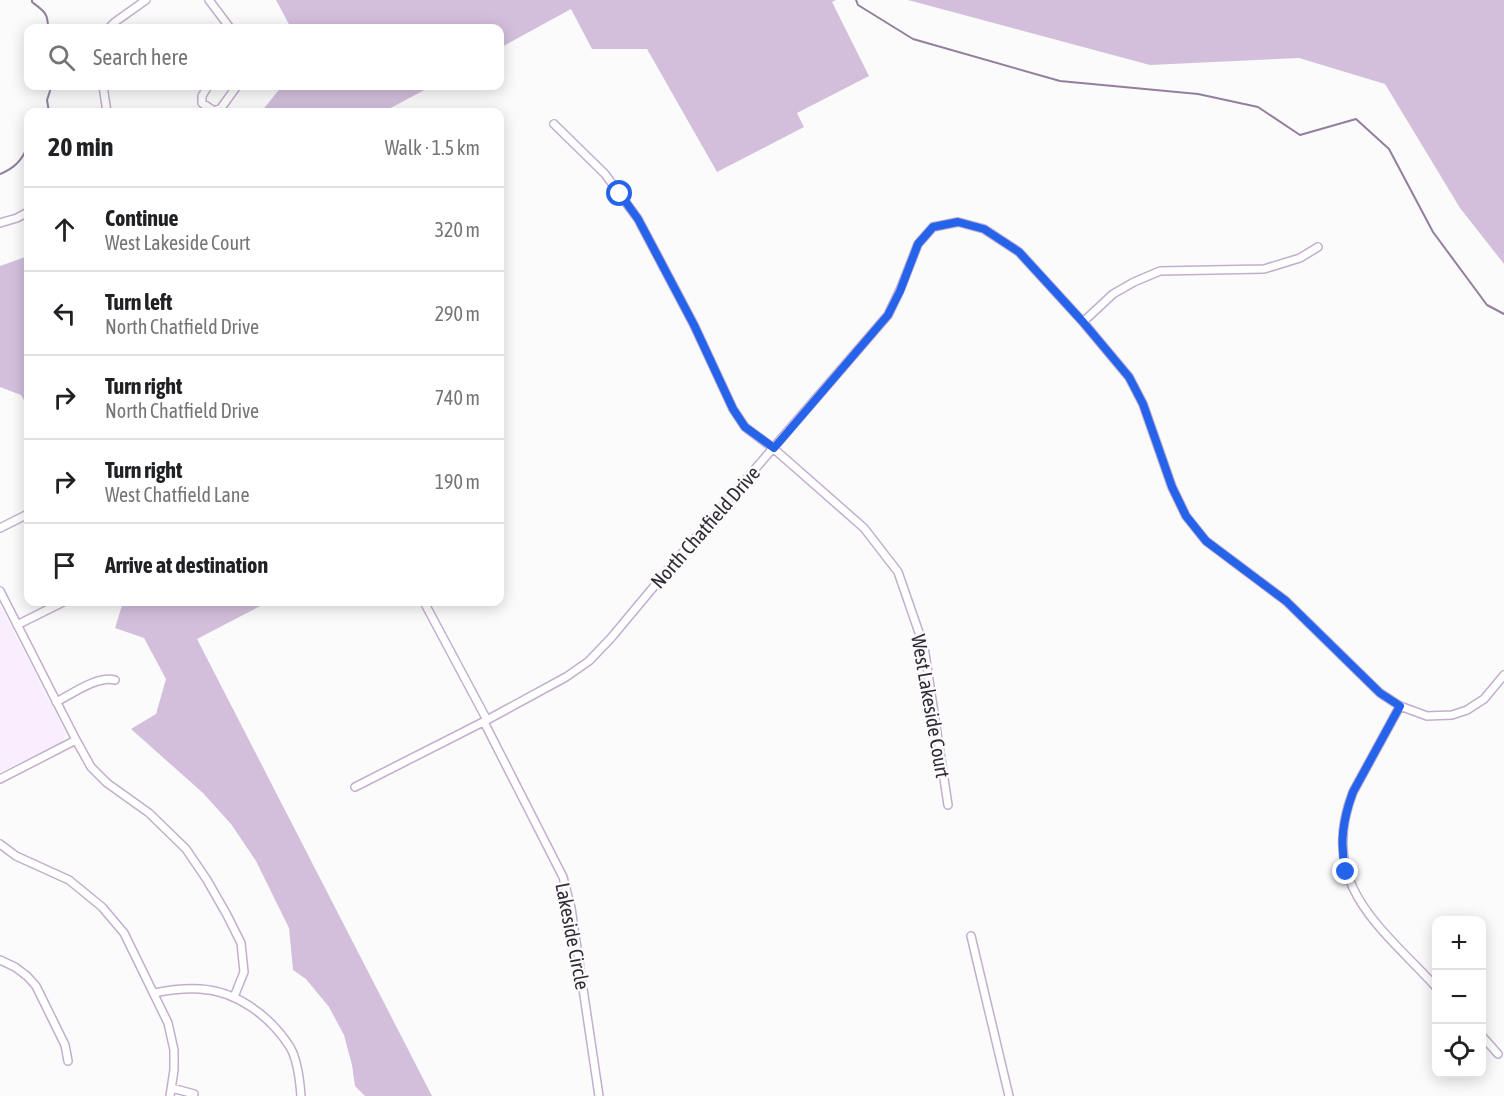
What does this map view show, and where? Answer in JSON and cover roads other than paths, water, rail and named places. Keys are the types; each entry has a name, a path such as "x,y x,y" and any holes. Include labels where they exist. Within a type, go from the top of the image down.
{"street":[{"path":"113,24 146,0"},
{"path":"209,0 227,24"},
{"path":"104,90 107,108"},
{"path":"206,90 202,96 202,103 210,108"},
{"path":"221,108 234,90"},
{"name":"West Lakeside Court","path":"554,124 605,174 638,219 694,325 733,409 745,427 774,448 864,528 898,572 924,647 948,805"},
{"path":"0,223 24,214"},
{"name":"North Chatfield Drive","path":"355,787 485,721 566,677 589,661 611,639 888,315 918,244 933,227 958,222 984,229 1019,252 1083,322 1129,377 1143,404 1172,487 1186,516 1206,541 1286,601 1380,693 1400,706 1426,716 1452,715 1467,710 1484,699 1504,675"},
{"path":"1083,322 1113,294 1160,271 1264,269 1300,258 1318,247"},
{"path":"0,528 24,516"},
{"path":"0,591 91,767 101,778 149,813 186,849 207,880 241,943 244,972 234,997"},
{"path":"17,625 55,606"},
{"name":"Lakeside Circle","path":"426,606 563,877 571,908 599,1096"},
{"path":"56,702 97,681 107,678 115,680"},
{"path":"1400,706 1348,804 1344,822 1343,859 1347,875 1365,911 1432,982"},
{"path":"0,779 76,740"},
{"path":"0,844 16,856 69,879 102,907 124,933 168,1023 174,1050 170,1096"},
{"path":"971,936 1009,1096"},
{"path":"0,960 15,967 36,986 65,1045 68,1061"},
{"path":"154,993 179,989 202,989 234,997 265,1016 291,1048 300,1079 301,1096"},
{"path":"1486,1040 1498,1054"},
{"path":"172,1088 194,1094"}],"waterway":[{"path":"32,0 44,13 48,24"},
{"path":"856,0 858,5 913,39 1060,81 1198,94 1258,107 1300,135 1356,119 1389,149 1433,232 1487,305 1504,314"},
{"path":"48,108 47,100 50,91"},
{"path":"0,174 17,163 24,153"}]}
